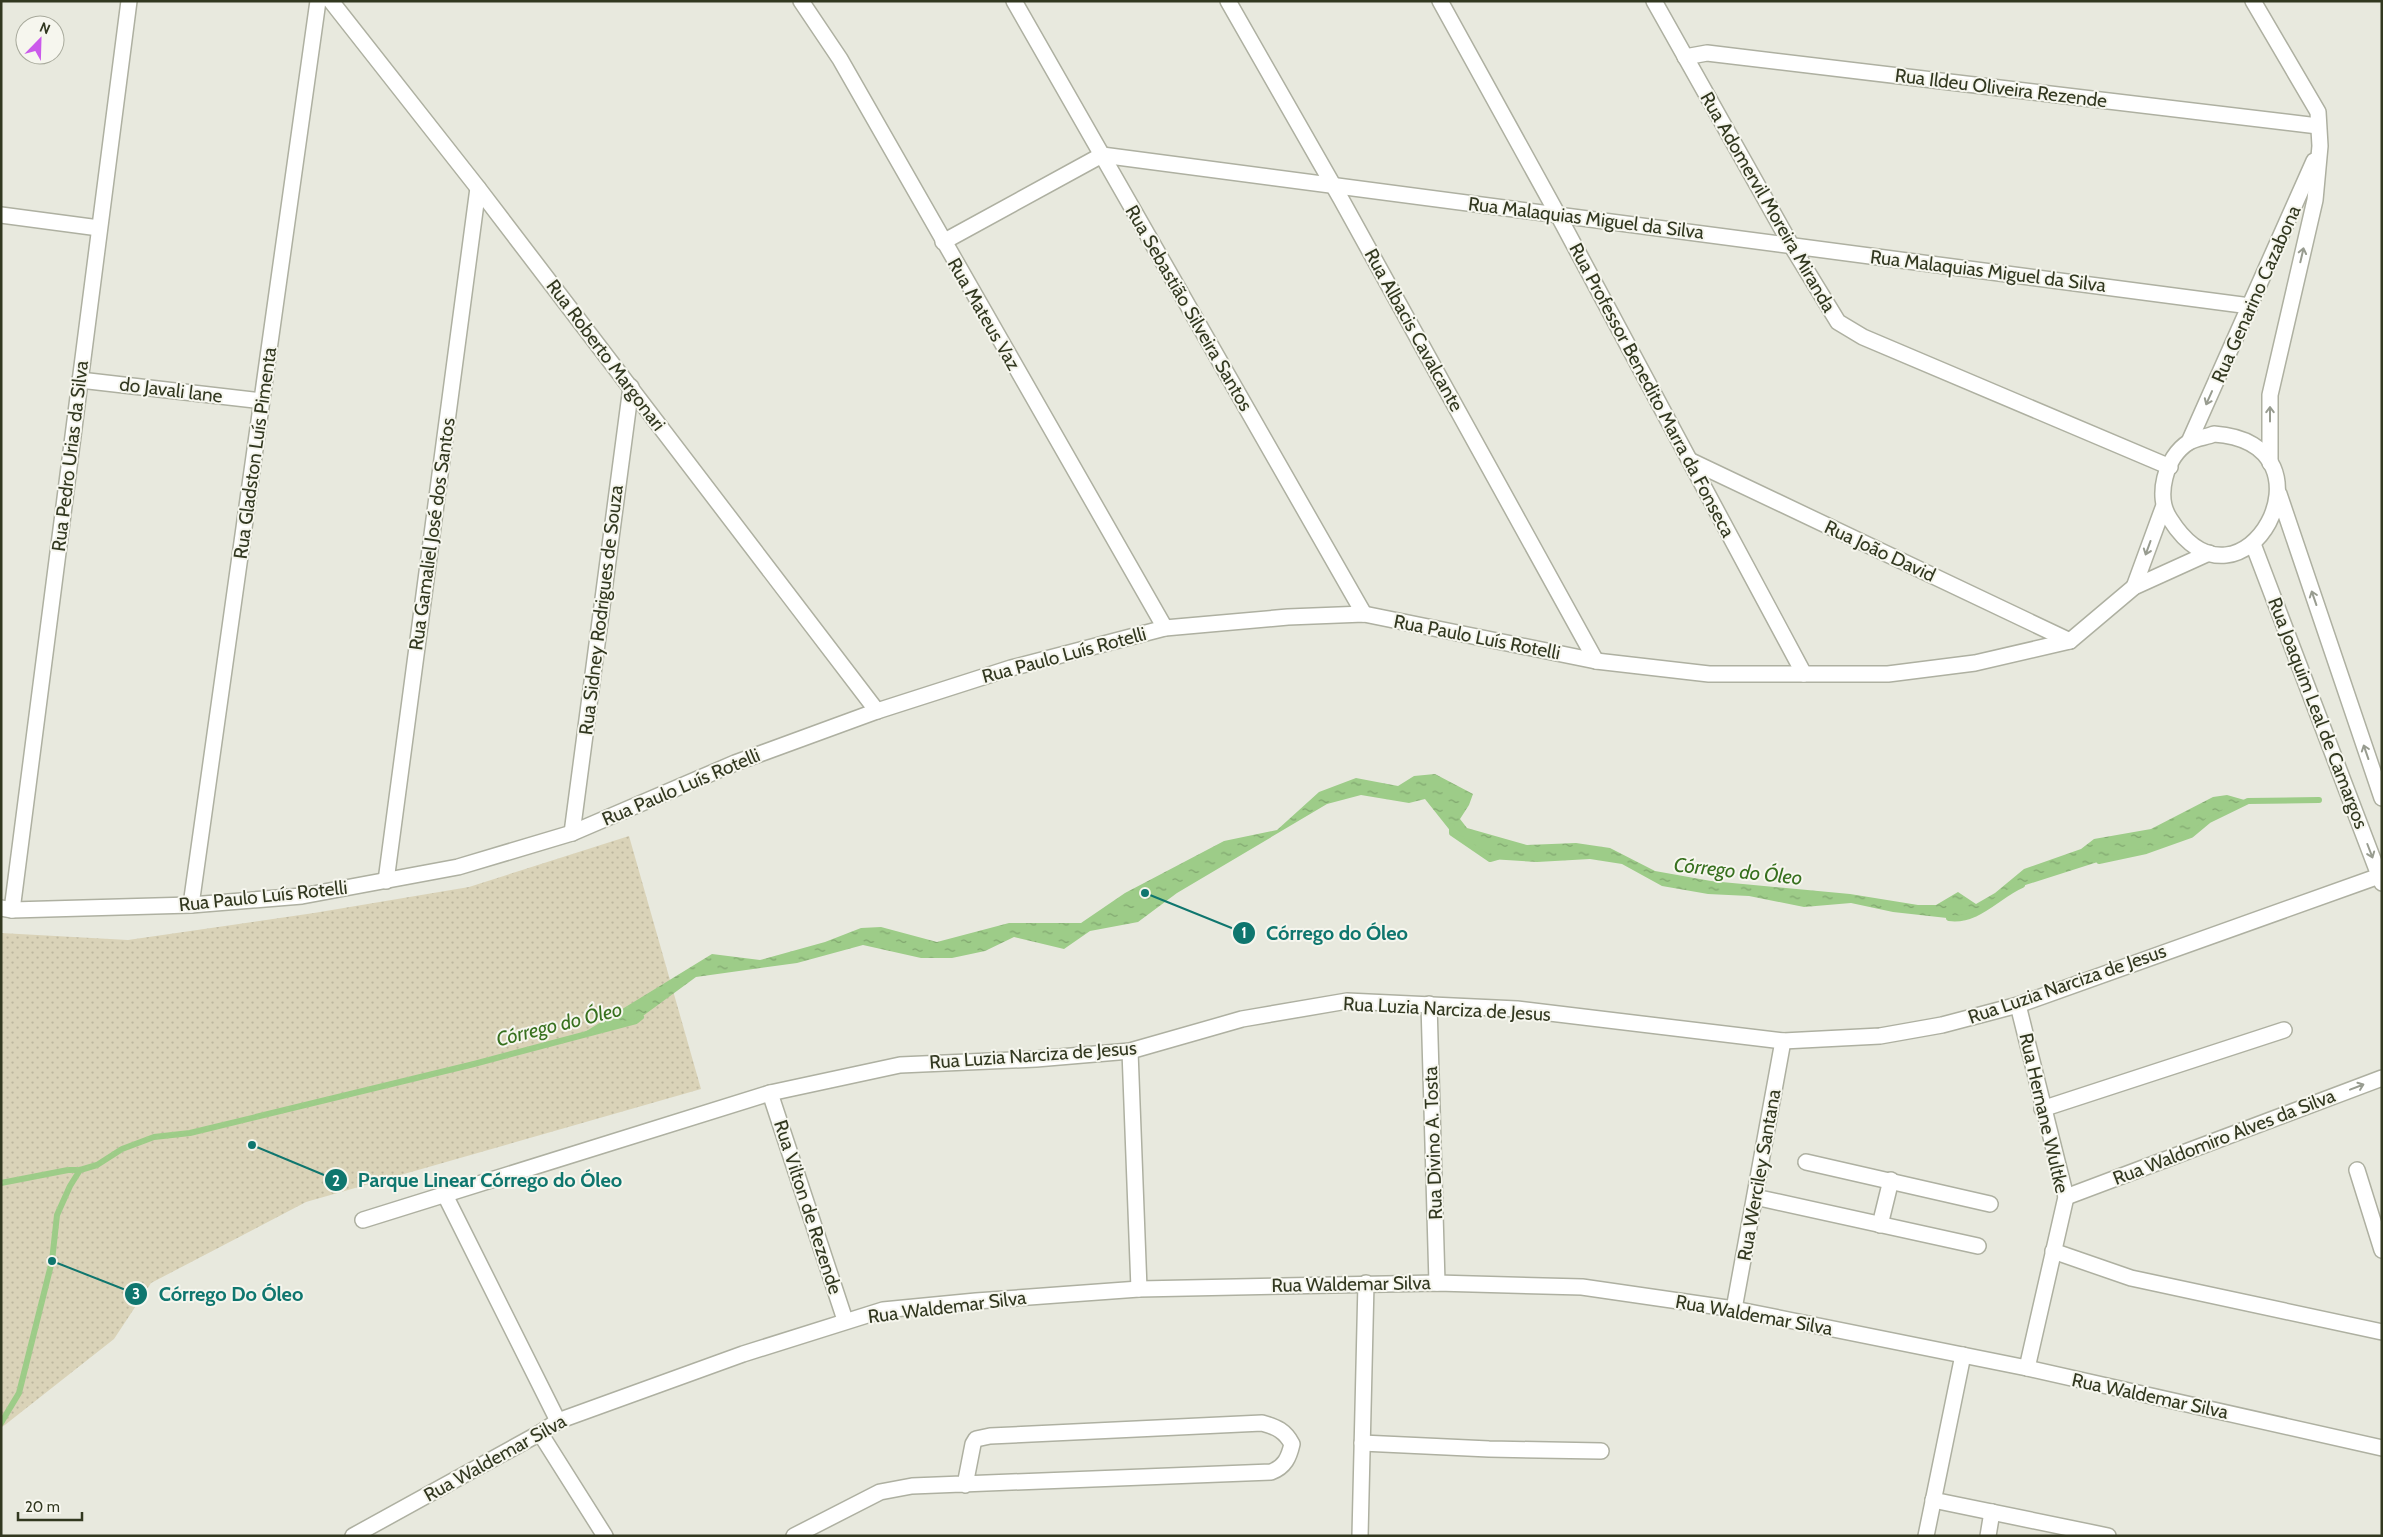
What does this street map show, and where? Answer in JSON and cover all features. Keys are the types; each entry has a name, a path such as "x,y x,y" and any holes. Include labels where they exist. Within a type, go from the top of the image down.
{"street":[{"name":"Rua Pedro Urias da Silva","path":"7,909 80,380 129,1"},
{"name":"Rua Mateus Vaz","path":"801,1 840,59 1165,628"},
{"name":"Rua Sebastião Silveira Santos","path":"1014,1 1364,614"},
{"name":"Rua Albacis Cavalcante","path":"1228,1 1334,185 1596,661"},
{"name":"Rua Professor Benedito Marra da Fonseca","path":"1440,1 1558,215 1804,674"},
{"name":"Rua Adomervil Moreira Miranda","path":"1654,1 1791,245 1838,322 1863,337 2170,467"},
{"name":"Rua Genarino Cazabona","path":"2253,1 2318,112 2320,146 2315,200 2270,395 2270,463"},
{"name":"Rua Roberto Margonari","path":"330,2 478,188 877,711"},
{"name":"Rua Gladston Luís Pimenta","path":"191,904 262,401 330,2"},
{"name":"Rua Ildeu Oliveira Rezende","path":"1685,57 1707,53 2318,126"},
{"name":"Rua Genarino Cazabona","path":"2189,442 2296,206 2320,146"},
{"path":"943,242 1102,155"},
{"name":"Rua Malaquias Miguel da Silva","path":"1102,155 2250,306"},
{"name":"Rua Gamaliel José dos Santos","path":"386,881 478,188"},
{"path":"1,215 99,228"},
{"name":"do Javali lane","path":"80,380 262,401"},
{"name":"Rua Sidney Rodrigues de Souza","path":"572,833 631,387"},
{"path":"2214,434 2234,435 2260,450 2270,463 2276,478 2279,494 2271,521 2253,544 2241,552 2234,554 2209,553 2195,546 2183,536 2163,508 2162,492 2170,467 2180,450 2189,442 2214,434"},
{"name":"Rua João David","path":"1691,461 2070,641"},
{"name":"Rua Joaquim Leal de Camargos","path":"2279,494 2382,798"},
{"name":"Rua Paulo Luís Rotelli","path":"2134,587 2163,508"},
{"name":"Rua Joaquim Leal de Camargos","path":"2253,544 2381,878"},
{"name":"Rua Paulo Luís Rotelli","path":"7,909 191,904 302,896 458,867 572,833 735,763 877,711 1011,668 1165,628 1288,617 1364,614 1596,661 1709,674 1898,673 1975,663 2070,641 2134,587 2209,553"},
{"name":"Rua Luzia Narciza de Jesus","path":"362,1220 770,1093 900,1065 1036,1059 1130,1051 1242,1019 1347,1001 1518,1009 1783,1041 1880,1036 1942,1025 2018,1005 2381,878"},
{"name":"Rua Divino A. Tosta","path":"1429,1004 1437,1283"},
{"name":"Rua Hernane Wultke","path":"2018,1005 2042,1109 2066,1197 2027,1368"},
{"path":"2042,1109 2284,1030"},
{"name":"Rua Werciley Santana","path":"1734,1309 1783,1041"},
{"path":"1130,1051 1139,1288"},
{"name":"Rua Waldomiro Alves da Silva","path":"2066,1197 2382,1078"},
{"name":"Rua Vilton de Rezende","path":"770,1093 845,1320"},
{"path":"1806,1162 1990,1204"},
{"path":"2357,1170 2382,1250"},
{"path":"1880,1225 1891,1180"},
{"path":"444,1193 558,1421"},
{"path":"1755,1197 1978,1246"},
{"path":"2053,1251 2131,1278 2382,1332"},
{"path":"1360,1536 1366,1283"},
{"name":"Rua Waldemar Silva","path":"353,1536 540,1433 558,1421 743,1354 845,1320 883,1310 1139,1288 1366,1283 1582,1287 1734,1309 1963,1355 2382,1448"},
{"path":"1926,1536 1963,1355"},
{"path":"794,1536 880,1492 912,1486 965,1485 1271,1472 1279,1469 1289,1457 1292,1444 1286,1433 1262,1422 990,1436 976,1440 973,1444 965,1485"},
{"path":"540,1433 606,1536"},
{"path":"1362,1443 1489,1449 1601,1451"},
{"path":"1933,1500 2108,1536"},
{"path":"1988,1536 1992,1512"}],"shaded area":[{"path":"629,836 701,1089 306,1202 151,1283 114,1339 1,1428 1,933 128,940 314,913 469,887"}],"water":[{"path":"1435,774 1473,794 1469,805 1460,819 1467,828 1527,845 1576,843 1610,848 1655,871 1711,881 1850,894 1918,905 1936,905 1958,892 1976,904 1995,893 2024,869 2081,849 2094,839 2151,829 2213,797 2227,795 2248,801 2209,820 2191,835 2146,851 2107,859 2016,888 1991,907 1956,919 1893,912 1851,903 1804,907 1749,896 1708,894 1662,886 1622,864 1590,859 1537,862 1490,859 1452,833 1425,799 1409,803 1361,795 1327,804 1177,893 1138,922 1090,931 1064,949 1014,937 985,951 952,958 921,958 863,945 797,963 696,977 636,1021 575,1038 712,954 760,960 825,942 861,928 881,927 937,942 1009,923 1081,923 1125,893 1224,841 1277,830 1319,792 1356,778 1398,786 1414,776"}],"waterway":[{"name":"Córrego do Óleo","path":"2099,861 2146,851 2191,835 2209,820 2248,801 2319,800"},
{"name":"Córrego do Óleo","path":"1452,826 1452,833 1490,859 1497,857"},
{"name":"Córrego do Óleo","path":"1949,918 1959,918 1979,912 2022,885"},
{"name":"Córrego do Óleo","path":"1,1183 68,1170 80,1170 97,1165 122,1149 154,1137 190,1133 474,1064 636,1021 641,1017"},
{"name":"Córrego do Óleo","path":"1,1423 19,1393 52,1261 57,1215 70,1186 80,1170"}],"place":[{"name":"Córrego do Óleo","path":"1145,893"},
{"name":"Parque Linear Córrego do Óleo","path":"252,1145"},
{"name":"Córrego Do Óleo","path":"52,1261"}]}
